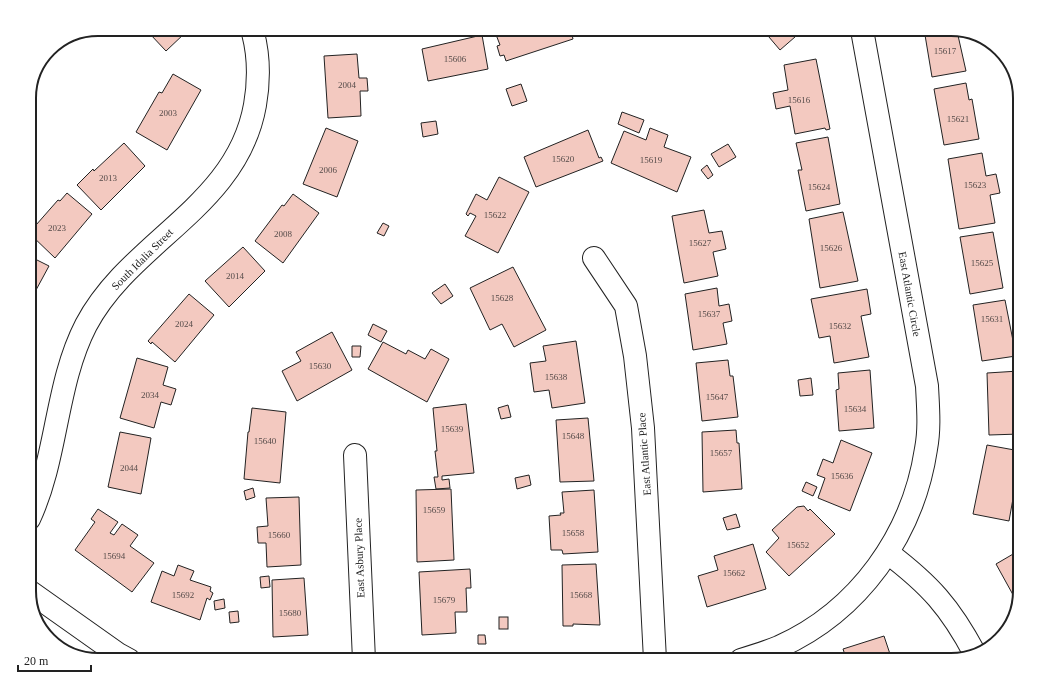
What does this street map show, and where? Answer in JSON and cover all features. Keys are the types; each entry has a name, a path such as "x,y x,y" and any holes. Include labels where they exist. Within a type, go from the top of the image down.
{"street":[{"name":"South Idalia Street","path":"36,500 46,474 64,388 75,348 87,324 101,301 118,280 214,190 231,168 243,145 253,120 257,93 258,66 256,36"},
{"name":"East Atlantic Circle","path":"761,653 779,647 816,627 838,611 870,579 888,553 902,528 918,488 926,448 928,417 927,386 863,36"},
{"name":"East Atlantic Place","path":"594,258 626,306 634,356 645,450 655,653"},
{"name":"East Asbury Place","path":"355,456 364,653"},
{"path":"888,553 918,577 936,594 960,626 973,649"},
{"path":"36,596 117,653"}],"building":[{"path":"152,36 182,36 166,51"},
{"path":"482,36 488,69 428,81 422,49"},
{"path":"497,36 572,36 573,39 506,61 504,55 500,56 497,46 500,45"},
{"path":"768,36 796,36 780,50"},
{"path":"925,36 958,37 966,71 932,77"},
{"path":"357,54 359,78 367,78 368,91 360,91 361,116 328,118 324,56"},
{"path":"816,59 830,129 826,130 825,128 795,134 790,106 776,109 773,93 788,90 784,65"},
{"path":"173,74 201,90 167,150 136,132 159,92 162,93"},
{"path":"966,83 969,100 972,99 979,139 944,145 934,89"},
{"path":"521,84 527,101 512,106 506,89"},
{"path":"622,112 644,120 639,133 618,124"},
{"path":"436,121 438,134 423,137 421,123"},
{"path":"326,128 358,141 337,197 303,184"},
{"path":"650,128 668,135 664,147 691,157 677,192 611,163 624,131 646,140"},
{"path":"588,130 599,158 601,157 603,161 536,187 524,157"},
{"path":"828,137 840,204 806,211 798,170 802,170 796,143"},
{"path":"124,143 145,166 101,210 77,185 93,169 94,171"},
{"path":"728,144 736,157 719,167 711,154"},
{"path":"982,153 986,176 996,174 1000,193 990,195 995,223 959,229 948,159"},
{"path":"707,165 713,175 708,179 701,170"},
{"path":"499,177 529,192 498,253 465,236 476,216 470,213 468,216 466,214 476,194 487,200"},
{"path":"67,193 92,214 55,258 36,240 36,225 58,200 60,201"},
{"path":"293,194 319,213 283,263 255,241 282,205 284,206"},
{"path":"704,210 709,233 722,231 726,249 713,252 718,276 684,283 672,216"},
{"path":"843,212 858,281 820,288 809,219"},
{"path":"383,223 389,226 384,236 377,233"},
{"path":"993,232 1003,288 970,294 960,237"},
{"path":"243,247 265,271 229,307 205,281"},
{"path":"36,260 49,266 36,290"},
{"path":"513,267 546,330 514,347 502,324 490,330 470,288"},
{"path":"445,284 453,296 441,304 432,293"},
{"path":"717,288 719,306 729,304 732,321 723,323 727,344 693,350 685,294"},
{"path":"867,289 871,314 861,316 869,357 834,363 830,336 819,338 811,299"},
{"path":"189,294 214,315 175,362 152,342 151,344 148,341"},
{"path":"1005,300 1013,341 1013,356 982,361 973,305"},
{"path":"373,324 387,331 381,342 368,335"},
{"path":"332,332 352,370 297,401 282,371 301,361 296,352"},
{"path":"576,341 585,403 552,408 549,390 534,392 530,363 546,361 543,346"},
{"path":"383,342 406,354 408,350 425,359 431,349 449,359 427,402 368,369"},
{"path":"352,346 361,346 360,357 352,357"},
{"path":"137,358 168,367 163,385 176,389 171,405 161,402 154,428 120,418"},
{"path":"728,360 730,376 733,376 738,417 702,421 696,363"},
{"path":"870,370 874,428 839,431 836,390 839,389 838,373"},
{"path":"1013,371 1013,434 989,435 987,373"},
{"path":"811,378 813,395 800,396 798,380"},
{"path":"466,404 474,473 442,476 442,480 449,479 450,488 436,489 434,477 438,477 433,408"},
{"path":"508,405 511,417 501,419 498,408"},
{"path":"252,408 286,412 280,483 244,479 248,432"},
{"path":"588,418 594,481 560,482 556,420"},
{"path":"736,430 737,443 739,443 742,489 703,492 702,432"},
{"path":"120,432 151,438 141,494 108,487"},
{"path":"841,440 872,453 850,511 818,498 825,478 817,475 823,459 833,463"},
{"path":"987,445 1013,450 1013,499 1009,521 973,514"},
{"path":"529,475 531,485 517,489 515,478"},
{"path":"806,482 817,487 813,496 802,491"},
{"path":"253,488 255,497 246,500 244,491"},
{"path":"451,489 454,560 417,562 416,490"},
{"path":"594,490 598,552 563,554 562,550 551,550 549,516 561,515 560,513 564,513 562,492"},
{"path":"299,497 301,565 267,567 266,543 258,543 257,527 268,526 266,498"},
{"path":"804,506 808,511 810,509 835,534 789,576 766,552 779,538 772,530 797,507"},
{"path":"98,509 118,522 110,533 114,535 122,524 138,535 130,546 154,563 132,592 75,550 95,522 91,519"},
{"path":"736,514 740,527 727,530 723,518"},
{"path":"753,544 766,589 707,607 698,576 718,570 714,556"},
{"path":"1013,554 1013,594 996,564"},
{"path":"596,564 600,625 573,624 573,626 563,626 562,565"},
{"path":"178,565 194,571 190,580 211,587 210,591 213,593 210,600 207,598 200,620 151,602 162,571 174,576"},
{"path":"470,569 471,588 466,588 467,612 455,612 456,633 422,635 419,572"},
{"path":"269,576 270,587 261,588 260,577"},
{"path":"304,578 308,635 273,637 272,580"},
{"path":"224,599 225,608 215,610 214,601"},
{"path":"238,611 239,622 230,623 229,612"},
{"path":"499,617 508,617 508,629 499,629"},
{"path":"478,635 485,635 486,644 478,644"},
{"path":"884,636 890,653 844,653 843,649"}]}
